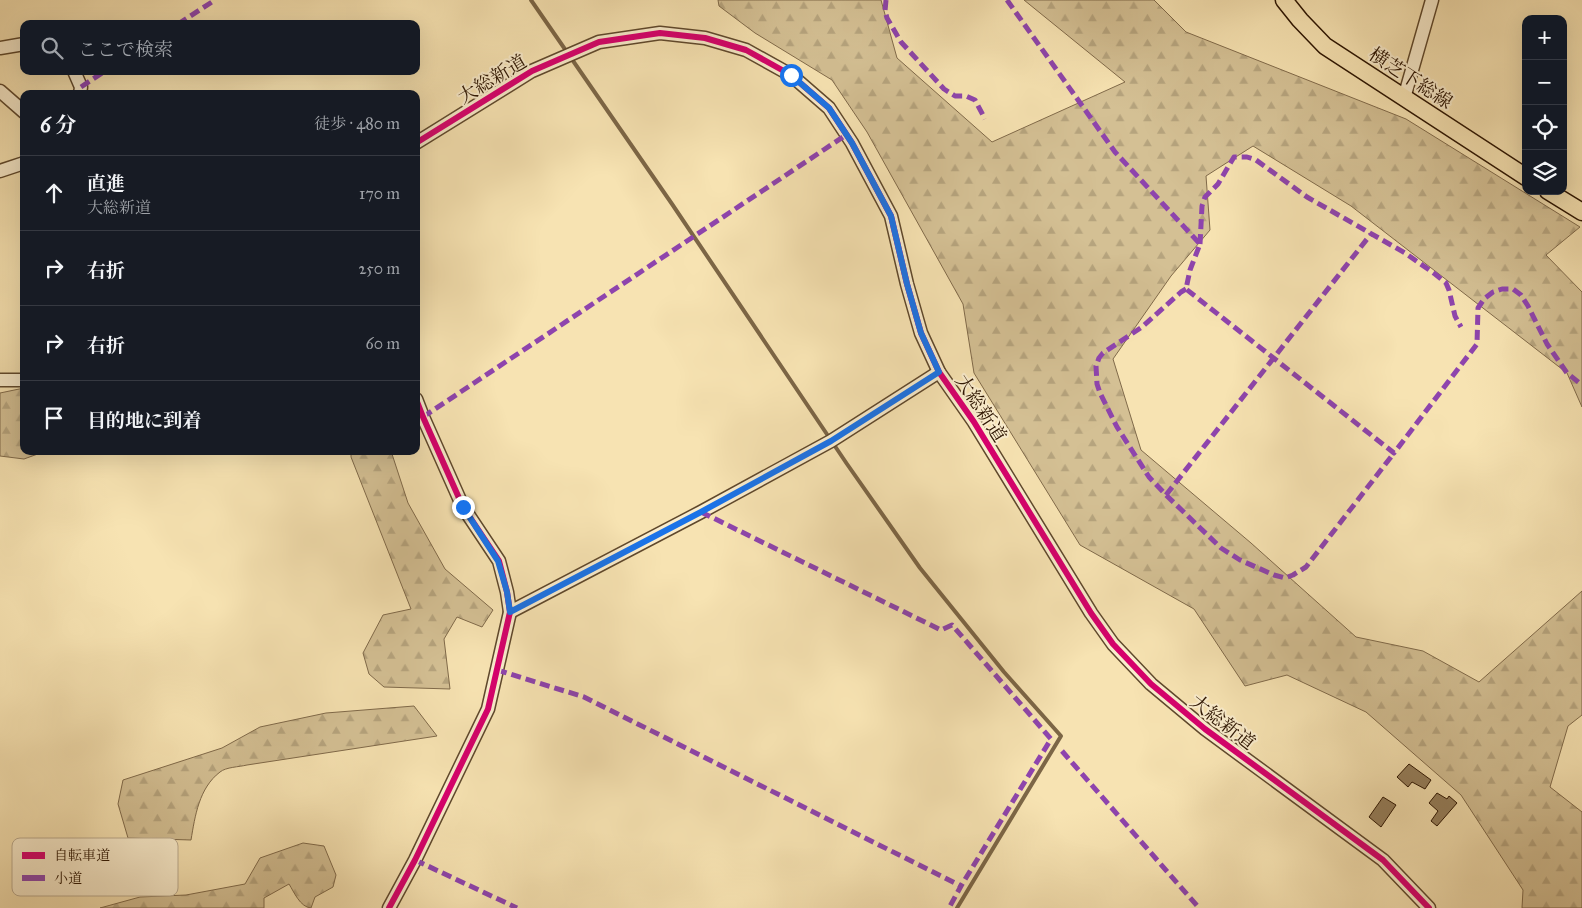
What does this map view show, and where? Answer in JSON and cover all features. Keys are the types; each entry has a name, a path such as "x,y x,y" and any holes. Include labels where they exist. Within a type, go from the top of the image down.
{"main road":[{"name":"横芝下総線","path":"1284,0 1325,46 1522,174"},
{"path":"1554,195 1582,212"}],"street":[{"path":"1404,98 1432,0"},
{"name":"大総新道","path":"420,141 532,71 600,42 660,32 705,38 746,50 791,75 829,108 852,143 891,216 921,333 939,372 974,422 1091,613 1113,644 1151,684 1205,729 1383,860 1429,908"},
{"path":"0,48 20,45"},
{"path":"76,75 81,90"},
{"path":"0,91 20,108"},
{"path":"0,171 20,164"},
{"path":"510,612 701,512 831,441 939,372"},
{"path":"0,380 20,380"},
{"path":"389,908 415,860 488,709 510,612 507,592 498,561 463,507 420,409"}],"green space":[{"path":"718,0 881,0 897,58 992,142 1125,82 1024,0 1154,0 1186,32 1406,119 1522,191 1522,195 1528,195 1580,227 1546,255 1582,292 1582,407 1567,373 1351,206 1253,146 1206,176 1210,230 1171,276 1113,359 1141,450 1251,543 1356,637 1423,651 1479,682 1582,591 1582,715 1568,726 1550,787 1582,812 1582,908 1522,908 1523,890 1461,795 1366,712 1287,675 1245,686 1194,609 1080,545 974,373 963,304 867,132 832,80 755,33 719,6"},
{"path":"20,389 20,455 35,455 24,459 0,456 0,393"},
{"path":"351,455 392,455 408,503 445,569 493,610 482,627 457,617 444,639 450,689 384,687 369,674 363,653 383,615 411,609"},
{"path":"414,706 437,736 226,769 213,779 203,794 196,812 191,840 178,840 178,838 128,838 118,804 123,780 222,748 260,727 326,713"},
{"path":"303,843 324,846 336,875 333,887 315,897 311,908 301,902 289,884 264,898 264,908 100,908 140,897 178,896 245,884 260,858"}],"building":[{"path":"1409,764 1431,780 1425,789 1412,782 1408,787 1397,777"},
{"path":"1437,793 1447,799 1449,796 1457,803 1437,826 1431,821 1438,811 1429,803"},
{"path":"1383,797 1396,805 1381,827 1369,817"}],"waterway":[{"path":"531,0 920,568 1004,672 1061,736 957,908"}],"marked path":[{"path":"184,20 215,0"},
{"path":"886,0 885,11 887,18 901,42 944,89 955,96 966,96 975,100 985,119"},
{"path":"1007,0 1115,152 1200,244 1190,270 1186,289 1394,453 1477,344 1478,308 1484,299 1493,292 1502,289 1513,289 1521,295 1547,344 1567,373 1582,385"},
{"path":"81,87 99,75"},
{"path":"423,417 846,135"},
{"path":"1200,244 1202,206 1205,197 1218,184 1234,157 1247,157 1256,160 1307,197 1405,253 1435,274 1446,283 1455,316 1461,327"},
{"path":"1166,495 1371,234"},
{"path":"1186,289 1142,327 1103,353 1096,366 1097,384 1117,427 1149,477 1221,548 1240,560 1274,575 1285,578 1293,575 1306,567 1394,453"},
{"path":"701,512 941,630 952,625 1051,739 949,908"},
{"path":"497,670 584,697 961,886"},
{"path":"1062,751 1199,908"},
{"path":"415,860 517,908"}],"cycle path":[{"path":"420,141 532,71 599,42 660,33 705,38 746,50 791,75 829,108 852,143 891,216 921,333 939,372 974,422 1091,613 1113,644 1151,684 1205,729 1383,860 1429,908"},
{"path":"389,908 415,860 488,709 510,612 499,561 463,507 420,409"}],"route":[{"path":"463,507 498,561 507,592 510,612 701,512 831,441 939,372 921,333 891,216 852,143 829,108 791,75"}]}
